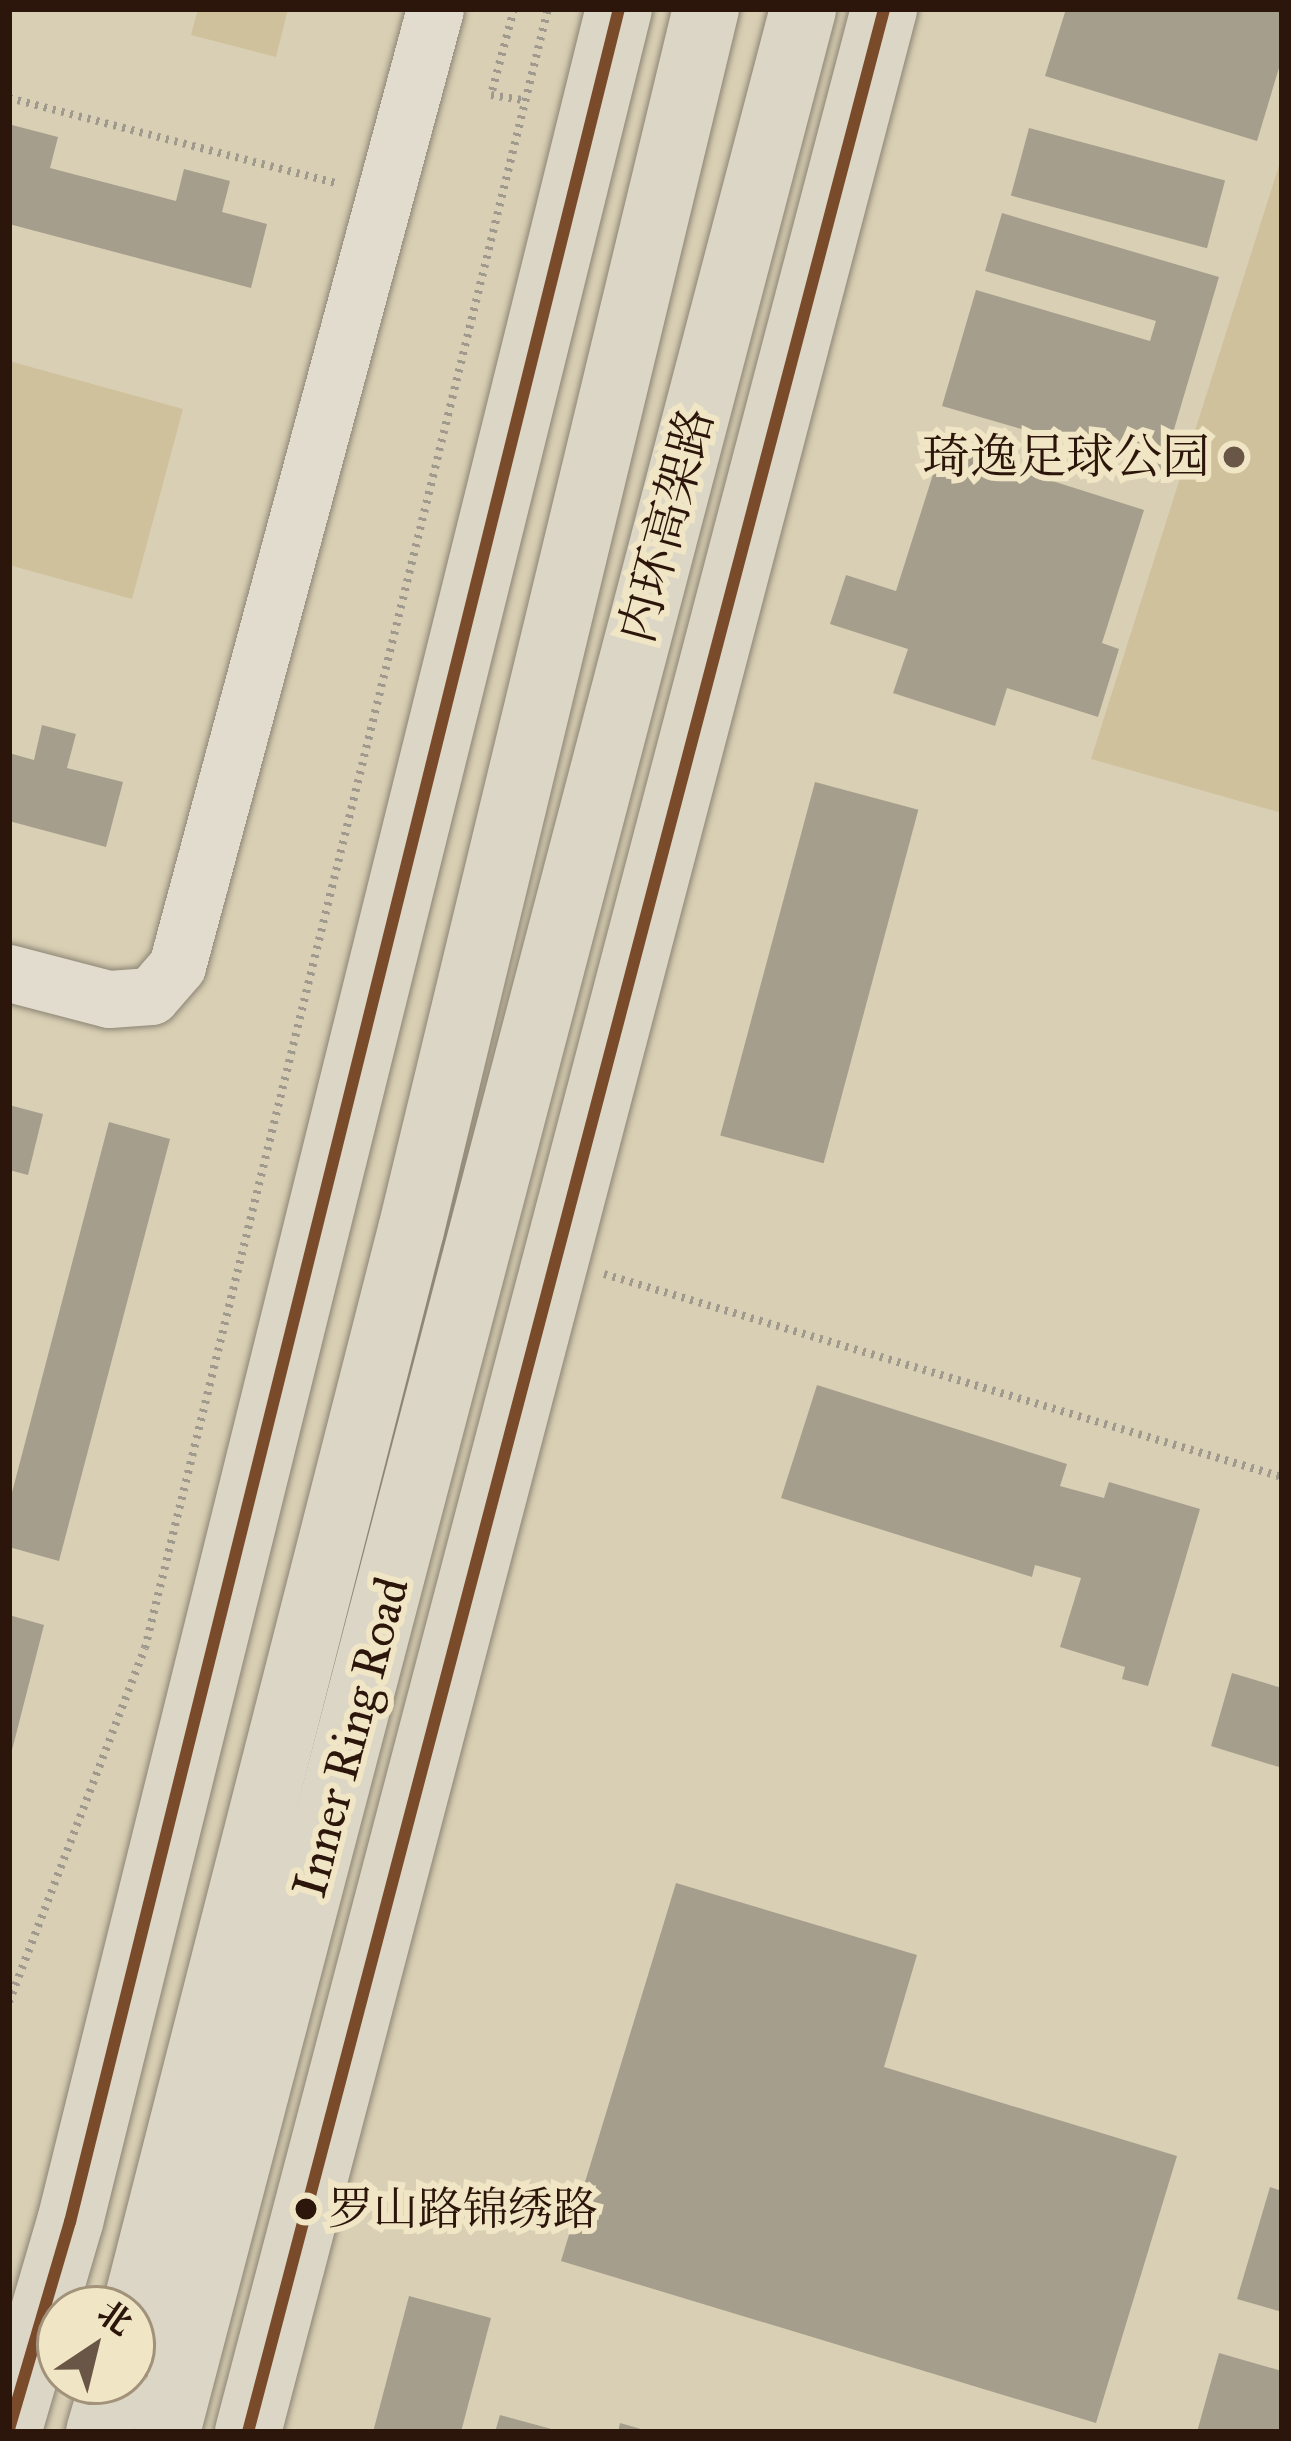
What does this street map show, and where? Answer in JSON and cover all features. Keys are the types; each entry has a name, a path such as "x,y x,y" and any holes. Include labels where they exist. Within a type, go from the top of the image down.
{"main road":[{"path":"9,2429 70,2222 619,9"},
{"name":"内环高架路","path":"461,1024 706,9"},
{"name":"内环高架路","path":"528,1041 803,9"},
{"path":"726,299 846,9"},
{"path":"248,2432 884,9"},
{"name":"Inner Ring Road","path":"141,2285 461,1024"},
{"name":"Inner Ring Road","path":"167,2432 528,1041"}],"lane":[{"path":"9,973 109,999 151,996 177,966 435,9"}],"path":[{"path":"514,9 490,95 523,100"},
{"path":"9,2002 145,1648 548,9"},
{"path":"9,98 385,196"},
{"path":"591,1270 1282,1477"}],"shaded area":[{"path":"198,9 288,9 276,57 191,35"},
{"name":"琦逸足球公园","path":"1282,156 1282,813 1091,759"},
{"path":"9,361 183,409 132,599 9,565"}],"building":[{"path":"1066,9 1282,9 1282,58 1257,141 1045,76"},
{"path":"12,125 58,137 50,168 176,201 184,169 230,181 222,212 267,224 251,288 9,224"},
{"path":"1029,128 1225,181 1207,248 1011,196"},
{"path":"1002,213 1219,277 1162,470 942,406 976,290 1150,341 1156,321 985,271"},
{"path":"942,446 1144,510 1102,643 1119,649 1098,717 1007,688 995,726 893,693 908,649 830,624 846,575 896,591"},
{"path":"42,725 76,734 67,768 123,782 106,847 9,821 9,753 34,760"},
{"path":"815,782 918,810 824,1163 720,1136"},
{"path":"9,1105 43,1114 28,1175 9,1170"},
{"path":"109,1122 170,1139 59,1561 9,1547 9,1504"},
{"path":"817,1385 1067,1464 1060,1486 1104,1498 1109,1482 1200,1509 1148,1686 1122,1679 1125,1667 1060,1647 1081,1578 1035,1565 1032,1577 781,1498"},
{"path":"9,1615 44,1625 11,1754 9,1754"},
{"path":"1232,1673 1282,1688 1282,1768 1211,1746"},
{"path":"676,1883 917,1955 884,2067 1177,2156 1096,2423 561,2261"},
{"path":"1270,2187 1282,2191 1282,2312 1237,2299"},
{"path":"409,2296 491,2318 461,2432 373,2432"},
{"path":"1219,2353 1282,2371 1282,2432 1197,2432"},
{"path":"500,2415 559,2431 559,2432 495,2432"},
{"path":"620,2423 648,2431 648,2432 618,2432"}],"transit line":[{"path":"9,2429 70,2222 619,9"},
{"path":"248,2432 884,9"}],"place":[{"name":"琦逸足球公园","path":"1234,457"},
{"name":"罗山路锦绣路","path":"306,2209"}]}
